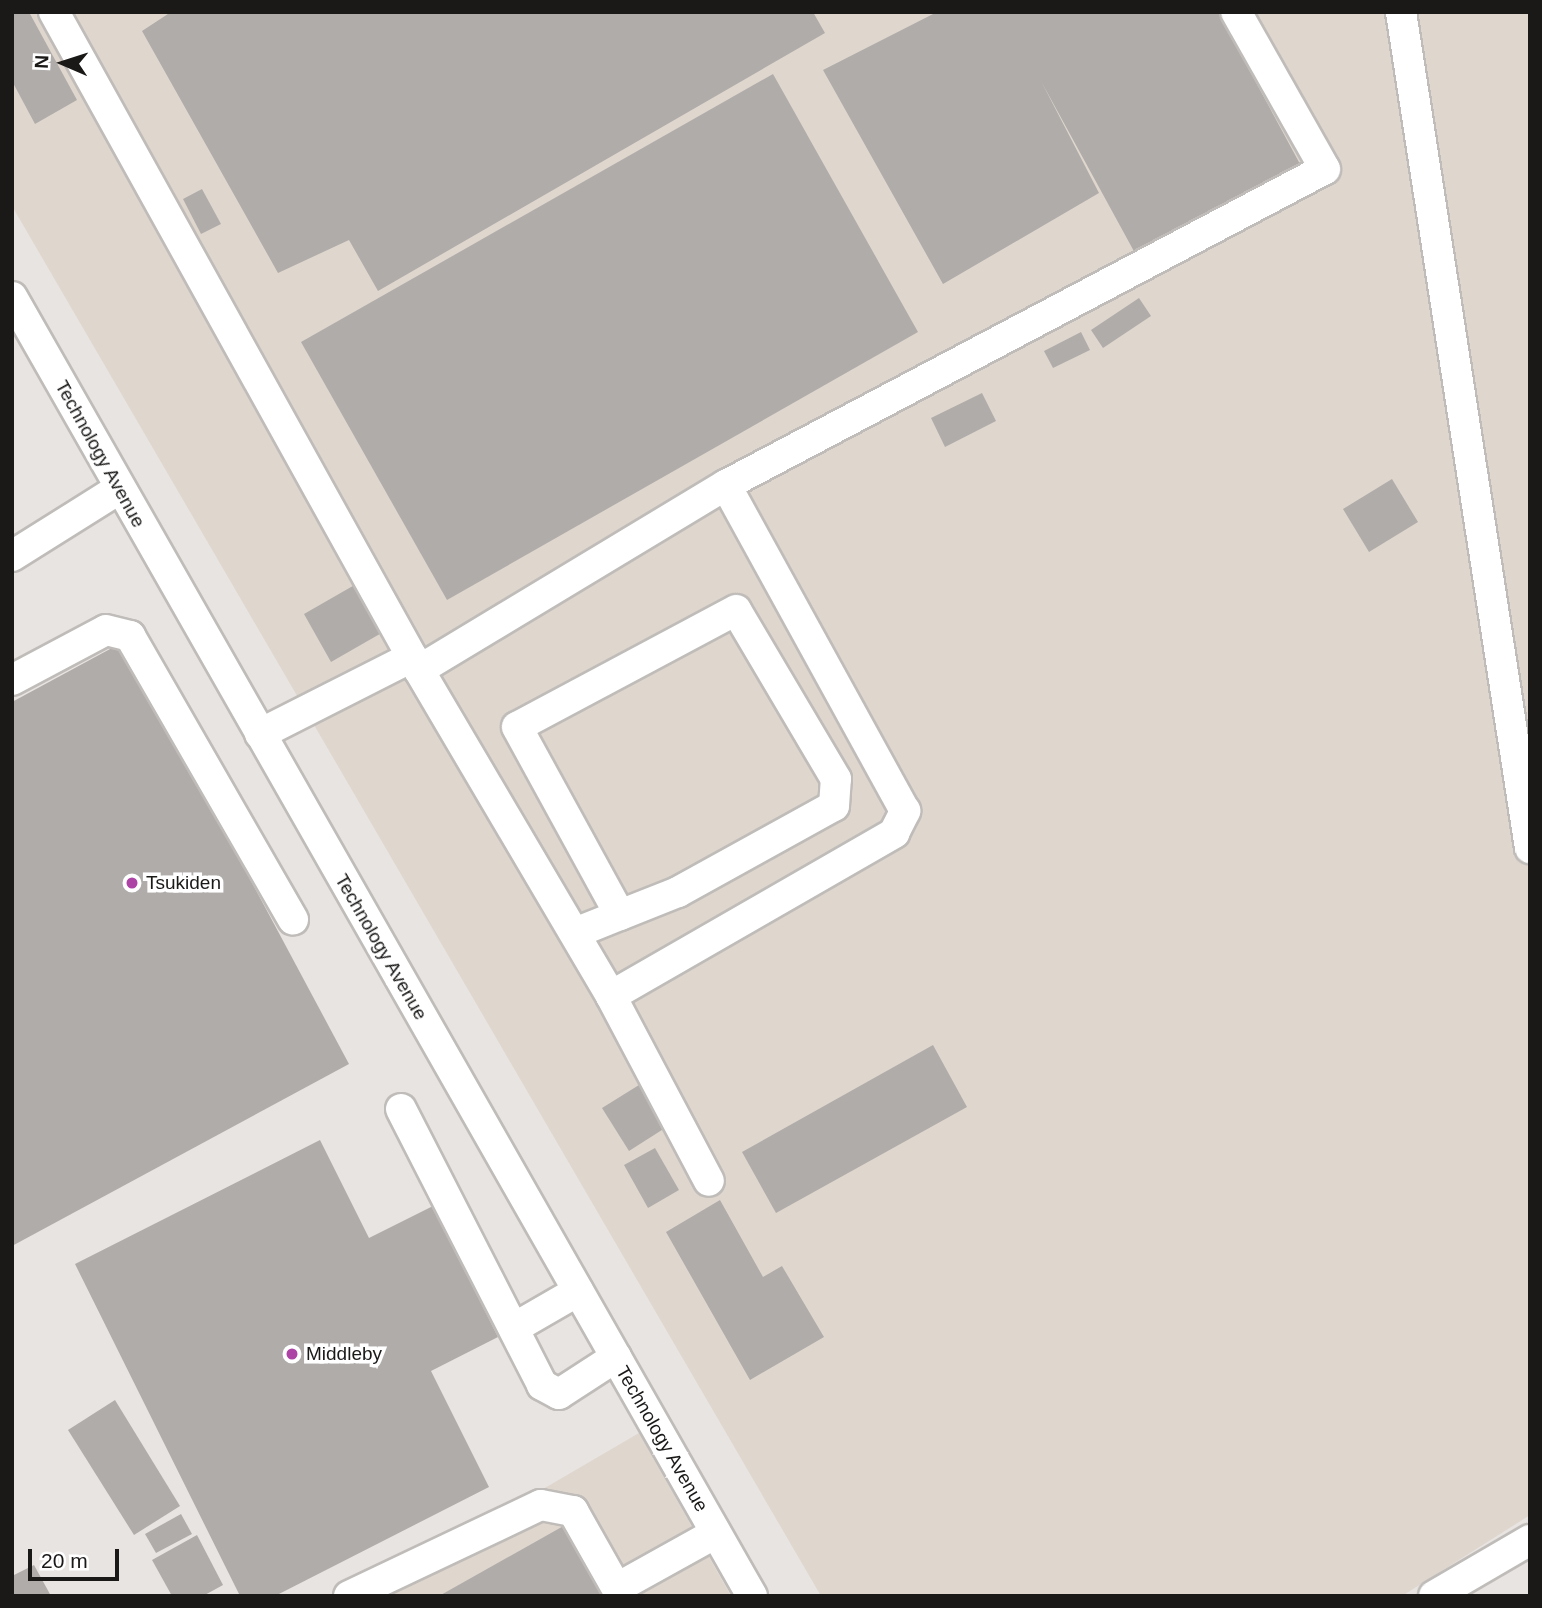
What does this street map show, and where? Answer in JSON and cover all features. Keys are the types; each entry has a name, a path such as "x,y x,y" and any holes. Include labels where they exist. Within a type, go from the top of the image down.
{"street":[{"path":"54,12 416,664 611,996 709,1181"},
{"path":"260,734 416,664 726,485 1325,169 1236,12"},
{"path":"1401,12 1530,848"},
{"name":"Technology Avenue","path":"12,297 752,1596"},
{"path":"611,996 894,833 905,811 726,485"},
{"path":"12,556 119,488"},
{"path":"575,933 678,892 834,806 838,795 836,779 736,610 517,727 606,884 620,915"},
{"path":"12,680 106,630 131,636 293,920"},
{"path":"558,903 606,884"},
{"path":"401,1109 551,1394 616,1357"},
{"path":"514,1328 578,1291"},
{"path":"349,1596 541,1505 573,1511 619,1592 716,1532"},
{"path":"1434,1596 1530,1540"}],"shaded area":[{"path":"12,12 1530,12 1530,1515 1402,1596 821,1596 12,206"},
{"path":"639,1433 731,1596 360,1596"}],"building":[{"path":"12,12 29,12 77,100 35,124 12,81"},
{"path":"171,12 813,12 825,33 378,291 349,240 278,273 142,31"},
{"path":"937,12 1218,12 1300,164 1136,255 1041,81 1099,193 943,284 823,70"},
{"path":"773,74 918,332 447,600 301,342"},
{"path":"202,189 221,224 201,234 183,199"},
{"path":"1139,298 1151,316 1103,348 1091,330"},
{"path":"1081,332 1090,350 1053,368 1044,351"},
{"path":"982,393 996,421 945,447 931,418"},
{"path":"1392,479 1418,522 1369,552 1343,509"},
{"path":"358,583 385,631 331,662 304,614"},
{"name":"Tsukiden","path":"123,642 349,1064 12,1246 12,702"},
{"path":"933,1045 967,1107 776,1213 742,1152"},
{"path":"639,1085 665,1128 629,1151 602,1108"},
{"name":"Middleby","path":"320,1140 369,1238 433,1206 498,1337 431,1371 489,1487 275,1596 240,1596 75,1264"},
{"path":"655,1148 679,1190 648,1208 624,1165"},
{"path":"720,1200 763,1277 782,1266 824,1337 750,1380 666,1232"},
{"path":"115,1400 180,1506 134,1535 68,1430"},
{"path":"181,1514 192,1534 156,1553 145,1534"},
{"path":"567,1524 607,1596 439,1596"},
{"path":"197,1535 223,1585 203,1596 172,1596 152,1560"},
{"path":"34,1565 51,1596 12,1596 12,1576"}],"place":[{"name":"Tsukiden","path":"132,883"},
{"name":"Middleby","path":"292,1354"}]}
